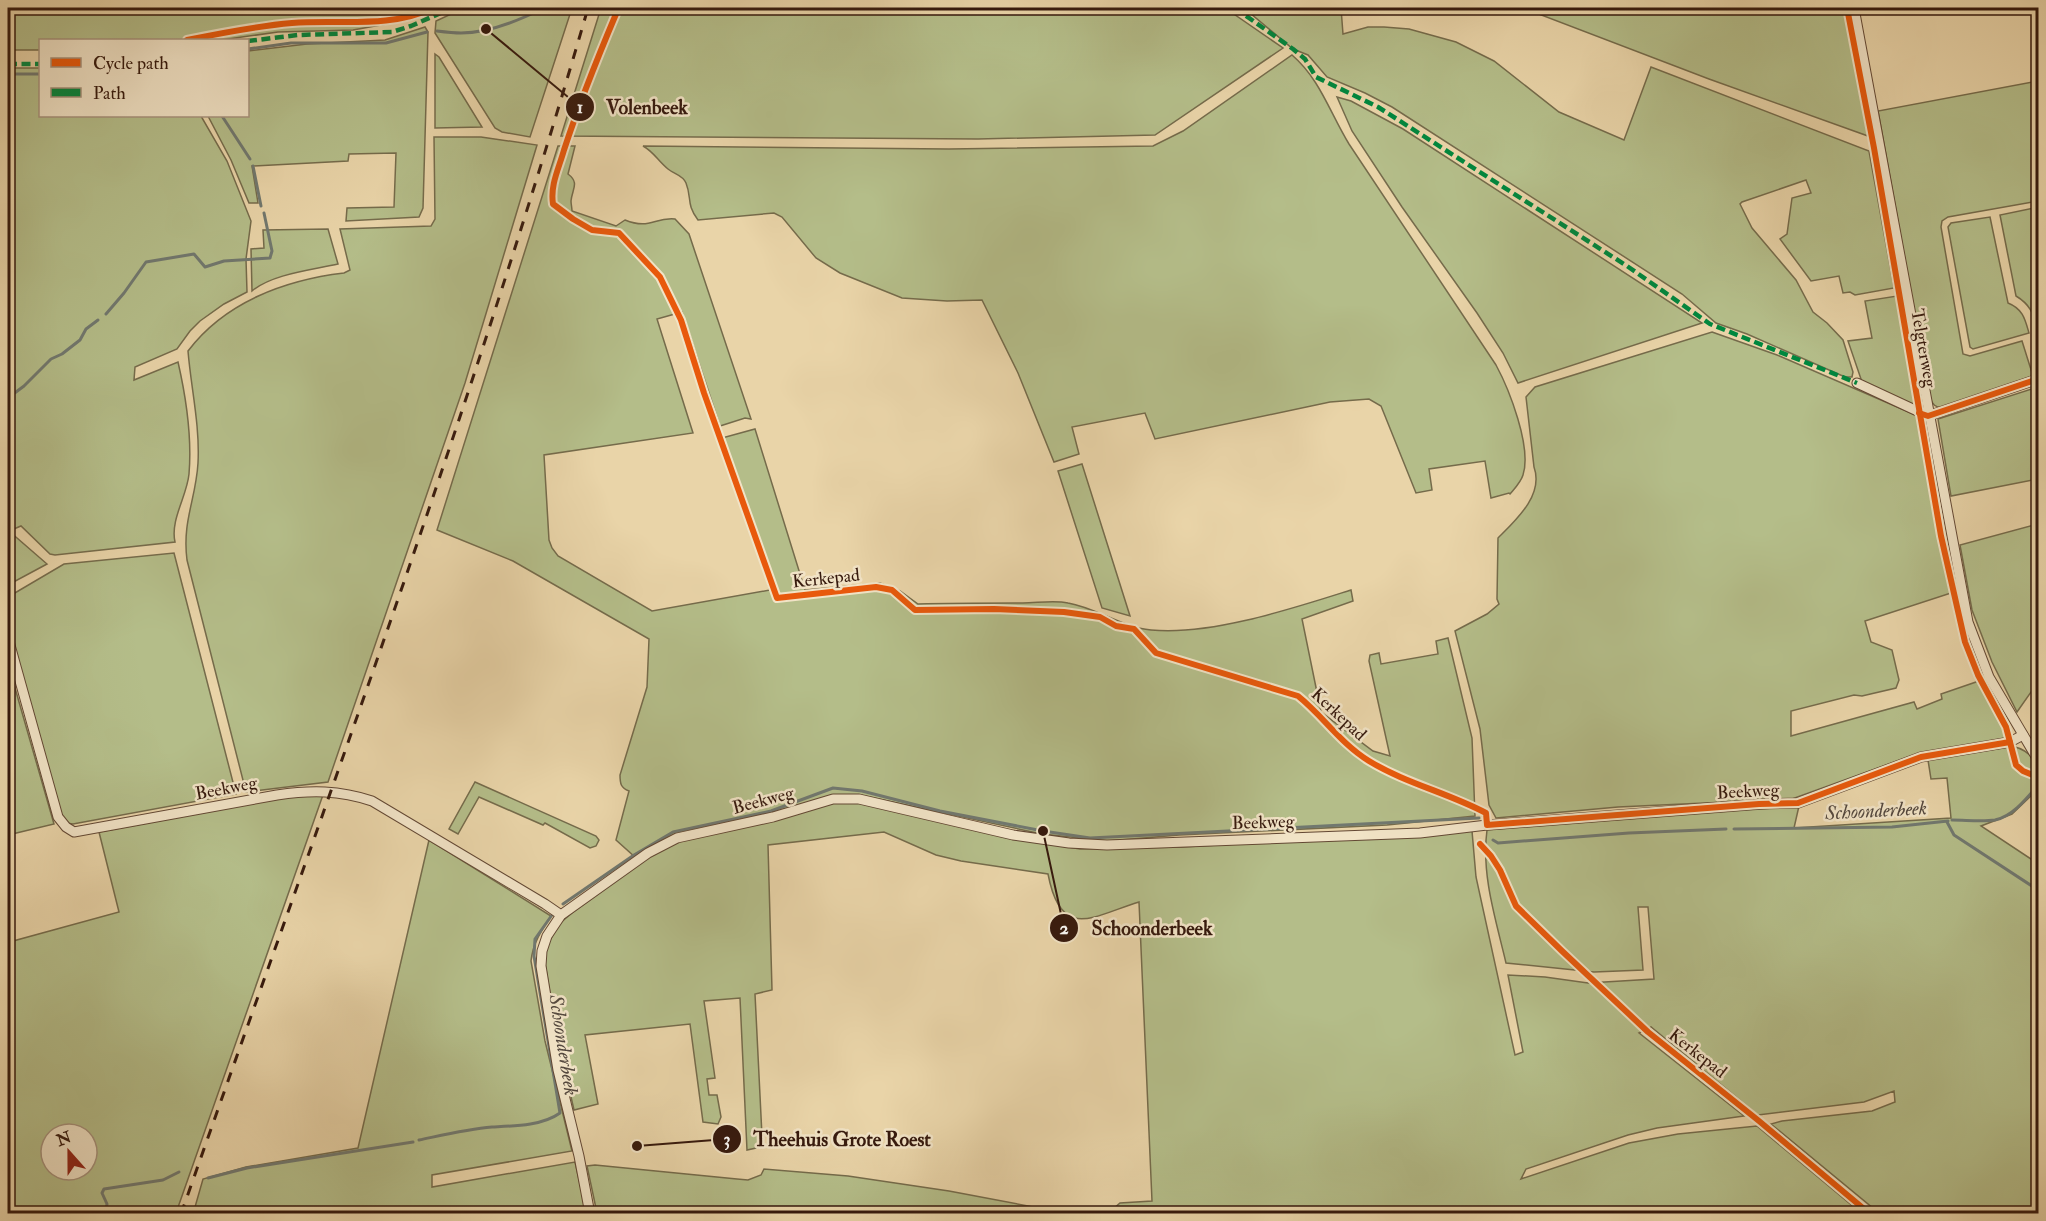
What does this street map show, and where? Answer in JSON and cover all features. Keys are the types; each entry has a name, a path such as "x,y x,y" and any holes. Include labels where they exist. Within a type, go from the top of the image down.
{"street":[{"name":"Telgterweg","path":"1854,8 1968,622 1989,677 2038,760"},
{"path":"1857,383 1928,416 2038,379"},
{"name":"Beekweg","path":"8,638 58,817 66,827 74,832 288,794 324,791 351,794 372,801 561,915"},
{"name":"Beekweg","path":"590,1214 579,1156 558,1070 541,966 542,951 547,936 561,915 648,853 677,838 773,817 833,799 859,799 1013,835 1090,845 1420,833 1487,825 1798,803 1921,757 2010,742 2023,735"}],"green space":[{"path":"8,8 421,8 414,19 353,30 278,32 228,39 39,39 39,50 8,50"},
{"path":"464,8 572,8 530,137 502,132 495,128 435,33 436,21"},
{"path":"601,8 1225,8 1283,48 1155,135 978,139 561,136"},
{"path":"1244,8 1341,8 1343,34 1368,27 1384,27 1409,29 1456,42 1494,61 1559,112 1624,140 1651,67 1869,151 1894,288 1855,295 1850,292 1843,293 1839,276 1811,281 1780,239 1787,234 1792,198 1811,193 1806,180 1740,204 1752,228 1796,280 1813,312 1843,340 1853,372 1852,377 1845,377 1747,334 1716,323 1682,294 1392,107 1327,77 1308,55 1293,49"},
{"path":"1535,8 1844,8 1868,136 1536,13"},
{"path":"425,27 428,32 423,208 419,217 346,221 347,208 394,207 396,153 349,154 348,161 252,166 258,203 249,203 231,160 209,117 249,117 249,51 307,44 385,40"},
{"path":"435,54 439,57 482,127 435,128"},
{"path":"1292,55 1310,75 1349,144 1501,375 1518,418 1524,449 1523,475 1510,494 1491,498 1485,461 1429,469 1432,490 1416,493 1381,406 1369,399 1330,402 1155,439 1145,413 1072,427 1079,454 1054,462 1018,373 982,300 947,301 902,298 840,273 816,258 782,217 774,213 698,220 692,210 685,180 668,169 643,146 949,149 1153,146 1183,131"},
{"path":"8,68 39,68 39,117 202,117 227,161 251,221 246,259 247,292 224,304 200,321 177,349 135,367 134,380 178,362 188,418 190,460 188,482 175,525 175,542 55,555 50,554 21,526 9,531 47,564 8,585"},
{"path":"2038,81 2038,201 1948,217 1942,221 1941,227 1963,354 1970,356 2022,341 2033,376 1942,408 1938,407 1930,398 1878,111"},
{"path":"1337,97 1351,101 1403,129 1702,323 1518,383 1503,353 1477,313 1402,207 1352,131"},
{"path":"434,137 481,137 537,145 465,383 328,782 246,792 187,560 186,533 198,463 197,421 188,351 220,319 258,296 300,281 350,270 340,229 431,226 435,219"},
{"path":"558,146 575,146 568,174 574,180 572,211 616,226 625,220 646,224 675,219 689,234 751,419 745,418 720,426 682,312 657,319 693,433 544,455 549,540 558,556 652,611 770,590 722,438 755,429 805,590 880,583 900,591 918,604 1063,602 1079,605 1140,628 1174,631 1225,625 1252,619 1351,590 1353,601 1302,619 1321,712 1373,751 1390,756 1369,661 1370,655 1379,653 1381,664 1438,654 1436,641 1448,638 1472,738 1475,816 1387,825 1179,835 1108,841 1042,834 860,795 772,813 662,841 635,857 616,840 629,791 622,785 620,775 647,687 649,639 513,561 437,530"},
{"path":"2038,209 2038,330 2031,310 2016,296 2000,215"},
{"path":"1990,217 2008,303 2020,311 2029,333 1973,349 1970,347 1948,227 1951,223"},
{"path":"328,229 338,264 270,280 252,291 251,249 264,248 263,230"},
{"path":"1897,296 1915,406 1862,382 1848,341 1872,338 1865,301"},
{"path":"1712,332 1777,355 1918,416 1951,593 1865,621 1871,642 1892,650 1899,680 1896,688 1862,696 1854,695 1791,711 1791,736 1914,702 1917,709 1942,699 1941,694 1979,681 2004,727 2006,738 1911,756 1792,799 1618,807 1496,818 1489,805 1480,729 1455,631 1487,614 1499,604 1497,599 1498,538 1520,515 1532,497 1536,477 1526,397 1535,387"},
{"path":"2038,387 2038,479 1951,496 1938,419"},
{"path":"1082,464 1130,616 1102,608 1058,471"},
{"path":"2038,524 2038,682 2017,712 1992,662 1972,610 1960,545"},
{"path":"174,553 236,794 73,824 66,823 62,819 8,628 8,597 64,564"},
{"path":"13,681 54,824 8,835 8,683"},
{"path":"2012,746 2031,756 2038,769 2038,775 2017,762"},
{"path":"2008,747 2014,765 2025,775 2038,780 2038,789 2012,814 1981,826 2034,861 2038,858 2038,1213 1879,1213 1771,1124 1872,1111 1895,1102 1894,1091 1864,1102 1758,1115 1651,1027 1639,1033 1744,1116 1657,1128 1628,1135 1526,1169 1521,1179 1629,1143 1678,1134 1757,1126 1861,1213 1113,1213 1113,1209 1120,1203 1152,1201 1139,902 1093,917 1081,919 1070,916 1061,909 1048,874 936,855 884,832 768,845 772,990 755,994 762,1136 756,1148 747,1150 740,998 704,1001 715,1078 707,1079 709,1095 717,1095 721,1117 718,1124 703,1122 690,1024 585,1035 598,1104 574,1110 557,1036 544,957 559,924 572,913 650,856 679,841 833,802 859,802 1013,838 1080,849 1182,847 1472,831 1476,877 1515,1055 1523,1052 1508,975 1588,983 1654,979 1648,907 1638,907 1643,970 1594,972 1506,963 1488,881 1487,830 1799,806 1794,828 1951,818 1947,778 1931,779 1928,760"},
{"path":"475,782 596,836 599,840 596,846 590,848 545,823 543,825 479,797 458,834 449,829"},
{"path":"324,792 176,1213 8,1213 8,926 13,941 119,912 99,832"},
{"path":"429,840 551,916 536,943 531,961 545,1041 572,1151 432,1175 432,1187 575,1162 585,1213 193,1214 203,1179 246,1167 358,1148"},
{"path":"587,1166 748,1180 761,1175 764,1169 848,1176 949,1191 1065,1213 597,1213"}],"waterway":[{"path":"437,31 461,33 482,31 515,21 544,8"},
{"path":"249,49 291,43 386,43 427,32"},
{"path":"8,74 39,74"},
{"path":"223,117 250,159"},
{"path":"253,166 261,206"},
{"path":"106,314 146,262 194,254 205,267 224,261 270,258 272,251 264,213"},
{"path":"8,398 24,386 51,359 62,354 80,340 86,329 98,320"},
{"name":"Schoonderbeek","path":"1952,820 1985,821 2002,818 2019,806 2038,785"},
{"name":"Schoonderbeek","path":"563,904 634,855 673,832 771,811 833,788 862,791 940,811 1090,838 1479,818"},
{"name":"Schoonderbeek","path":"1734,829 1892,827 1948,821"},
{"path":"1947,822 1954,835 2038,890"},
{"name":"Schoonderbeek","path":"1493,840 1498,843 1629,833 1726,829"},
{"name":"Schoonderbeek","path":"419,1140 474,1129 536,1123 560,1113 534,956 535,939 552,915"},
{"name":"Schoonderbeek","path":"208,1178 247,1168 413,1142"},
{"name":"Schoonderbeek","path":"105,1214 107,1204 102,1193 104,1189 163,1180 179,1172"}],"railway":[{"path":"181,1214 445,463 588,8"}],"marked path":[{"path":"249,41 298,35 392,32 452,8"},
{"path":"1235,8 1305,59 1316,77 1378,107 1627,266 1710,324 1857,383"},
{"path":"8,64 39,64"}],"cycle path":[{"path":"192,39 279,24 399,19 433,8"},
{"name":"Kerkepad","path":"616,8 616,14 582,99 558,170 554,183 553,204 592,230 619,233 660,277 681,320 704,393 777,598 876,587 892,590 915,610 994,609 1064,612 1100,617 1116,626 1134,629 1156,653 1298,696 1349,746 1369,761 1397,776 1486,813 1487,825 1798,803 1921,757 2010,742"},
{"path":"1847,8 1874,148 1941,536 1965,642 1978,675 2006,727 2016,765 2023,771 2038,777"},
{"path":"1919,413 1928,416 2038,379"},
{"name":"Kerkepad","path":"1480,844 1500,870 1516,906 1562,951 1648,1032 1870,1214"}],"place":[{"name":"Volenbeek","path":"486,29"},
{"name":"Schoonderbeek","path":"1043,831"},
{"name":"Theehuis Grote Roest","path":"637,1146"}]}
